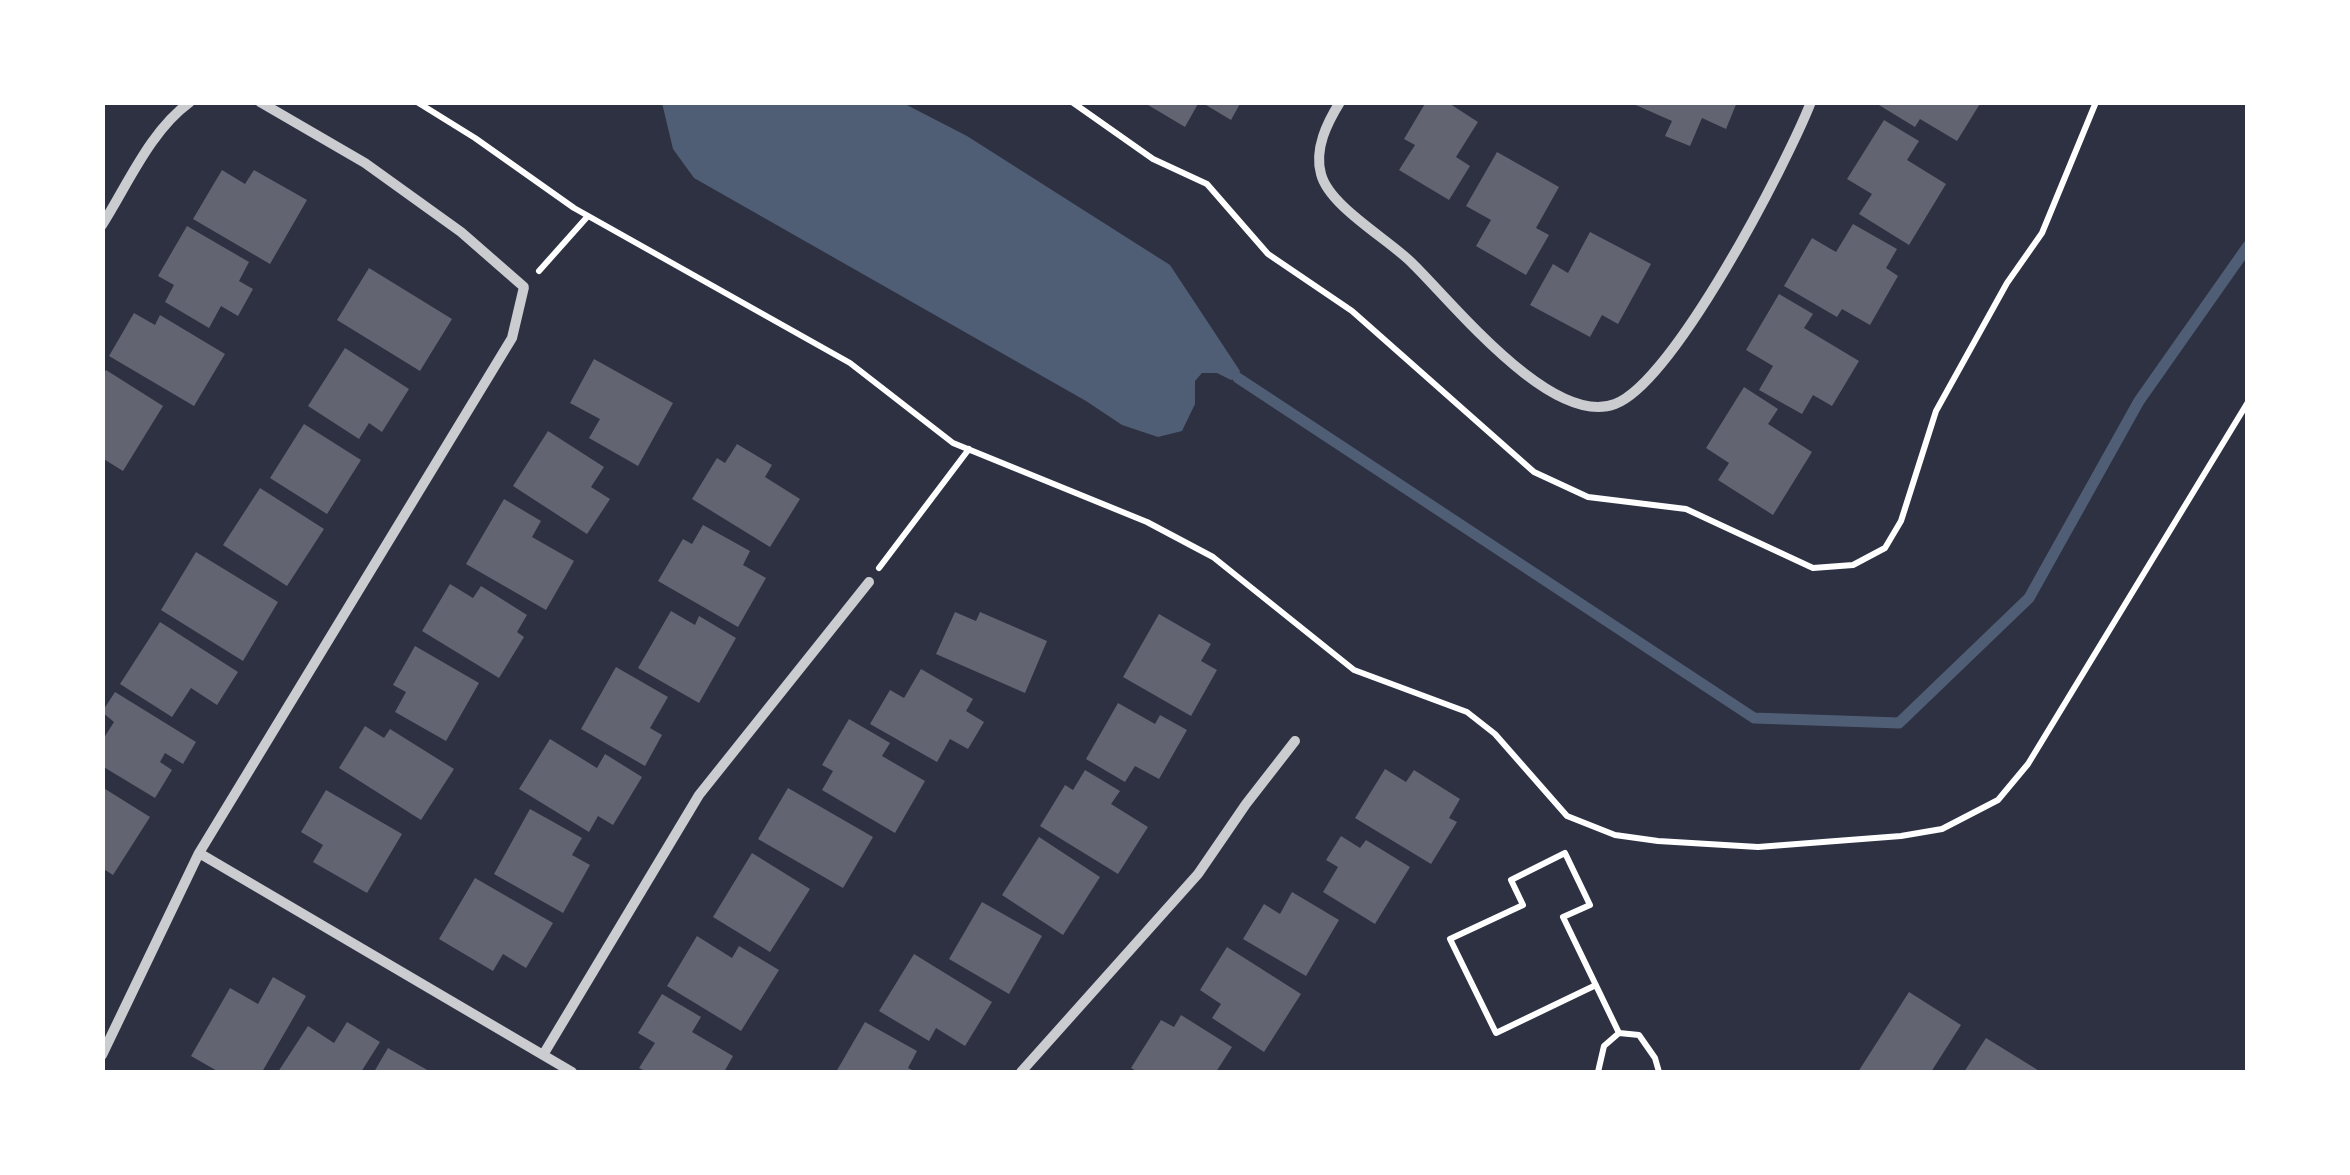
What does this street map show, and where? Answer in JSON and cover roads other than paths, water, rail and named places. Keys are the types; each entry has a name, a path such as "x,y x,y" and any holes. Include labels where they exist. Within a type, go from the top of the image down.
{"street":[{"path":"102,225 156,137 175,113 190,102"},
{"path":"102,1056 198,853 512,338 524,287 460,232 366,163 260,102"},
{"path":"1340,102 1323,135 1318,159 1321,176 1332,195 1412,263 1492,348 1574,404 1596,410 1637,392 1676,347 1764,201 1811,102"},
{"path":"543,1054 699,795 868,582"},
{"path":"1021,1072 1198,874 1295,741"},
{"path":"198,853 572,1072"}],"water":[{"path":"662,103 903,103 967,136 1170,265 1240,371 1238,378 1202,373 1195,381 1195,404 1182,431 1158,437 1122,425 694,178 673,149"}],"waterway":[{"path":"1238,378 1754,718 1899,723 2029,598 2139,401 2248,246"}]}
